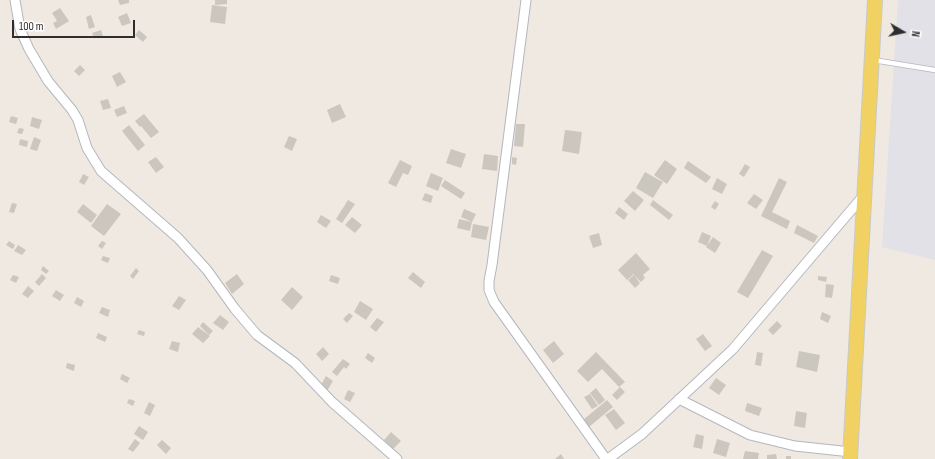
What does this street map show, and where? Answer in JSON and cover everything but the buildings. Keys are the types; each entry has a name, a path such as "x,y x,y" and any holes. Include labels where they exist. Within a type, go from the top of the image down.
{"main road":[{"path":"850,456 876,0"}],"street":[{"path":"14,0 20,30 29,49 48,81 72,110 78,120 87,148 102,171 178,238 202,264 257,335 295,363 332,402 397,459"},
{"path":"526,0 489,290 494,302 607,459 642,434 733,349 864,196"},
{"path":"679,399 750,436 850,456"}],"lane":[{"path":"873,60 935,70"}],"shaded area":[{"path":"898,0 935,0 935,260 882,247"}]}
